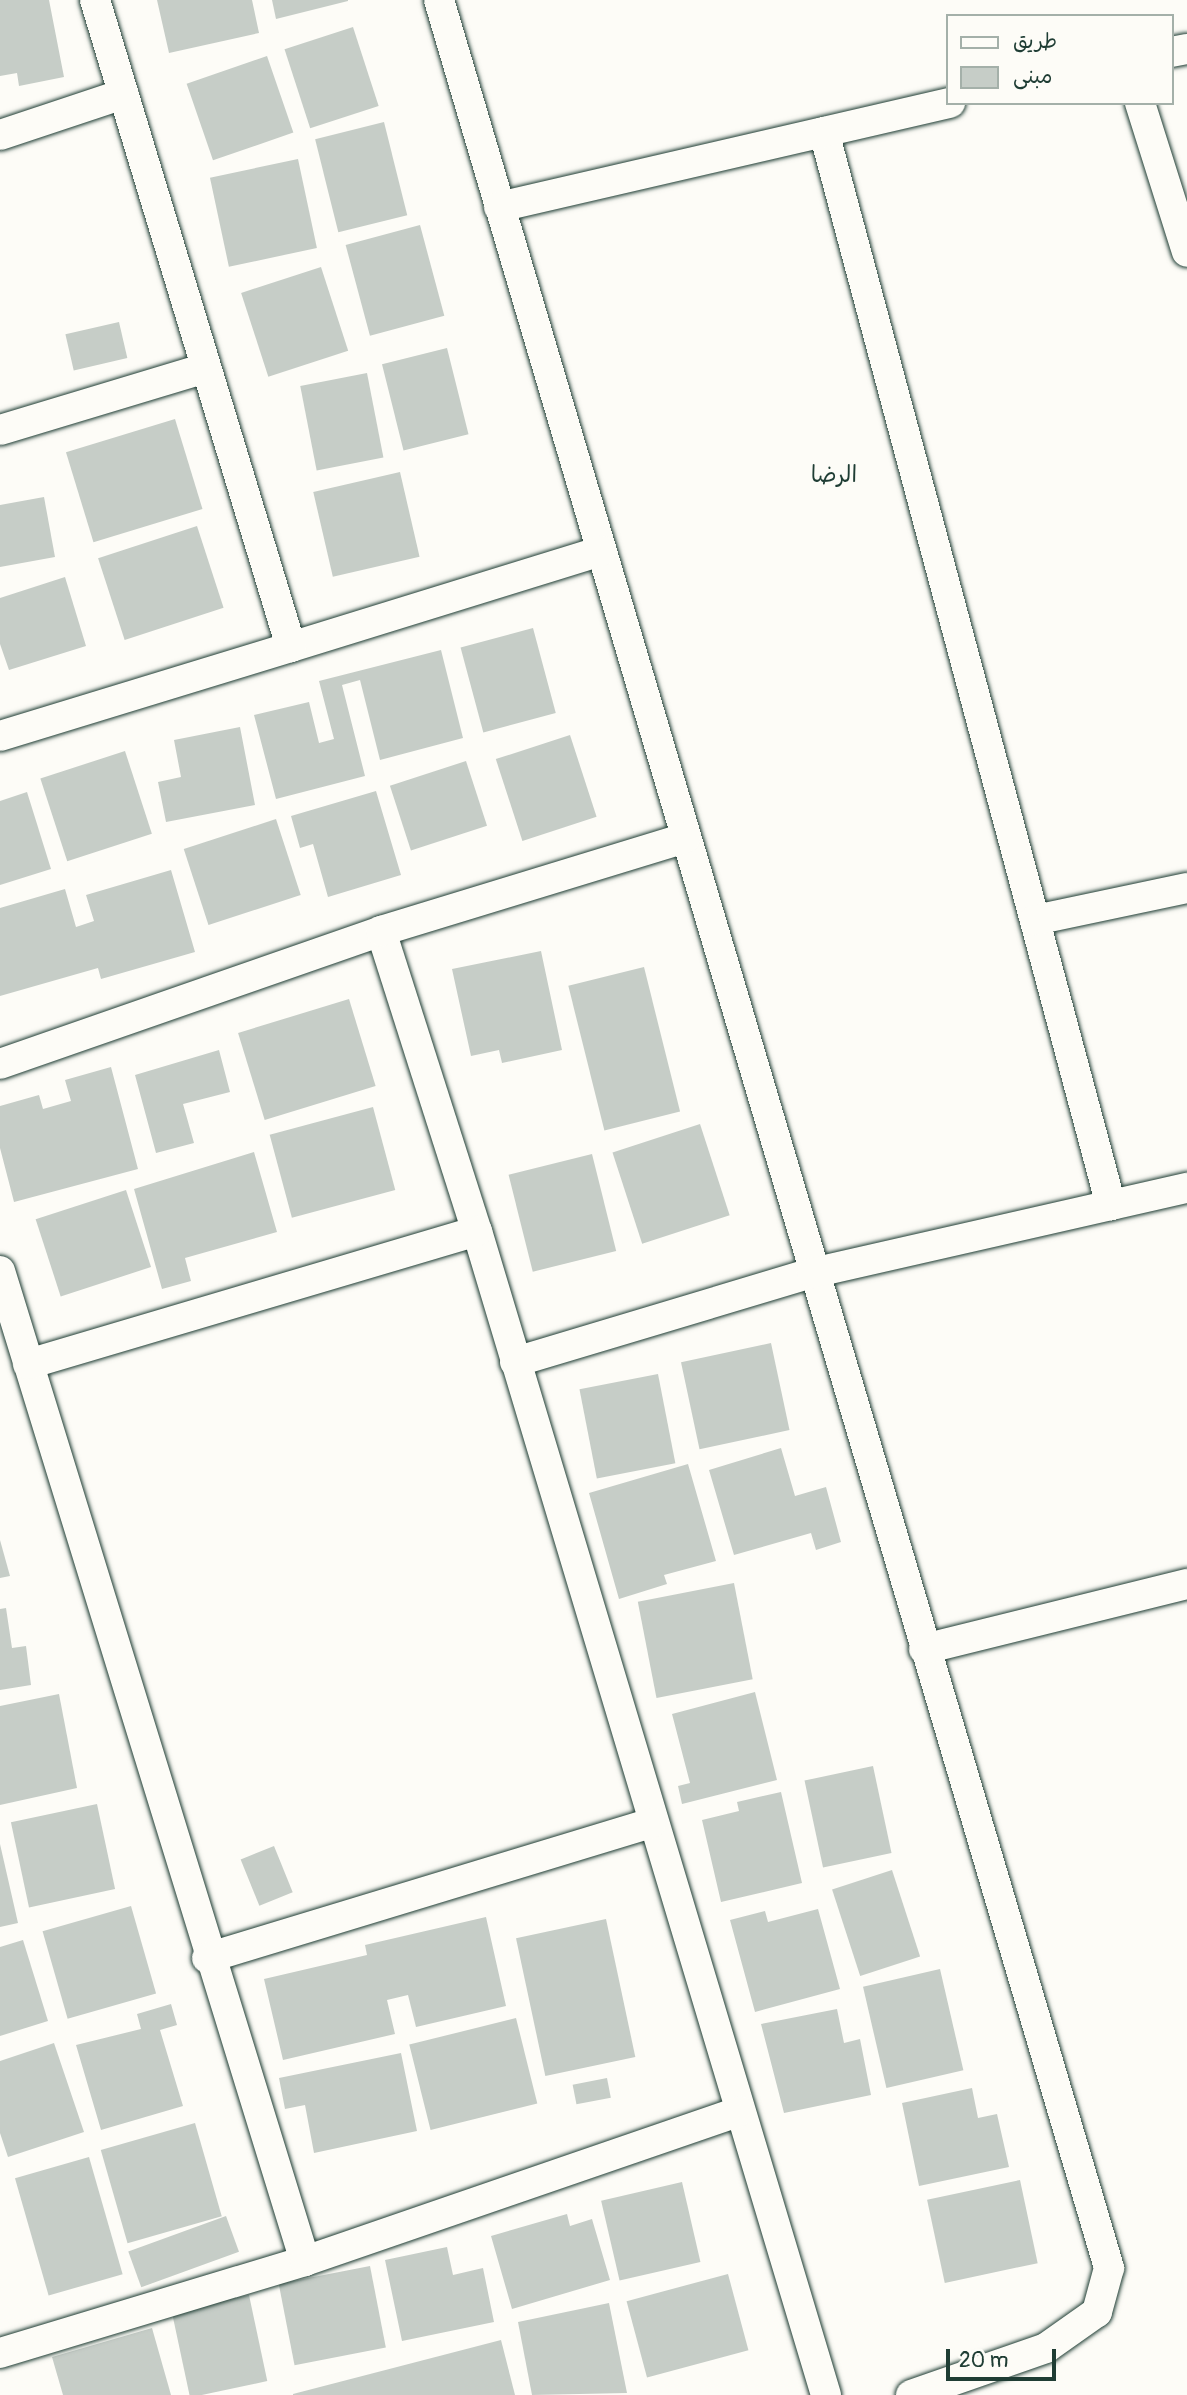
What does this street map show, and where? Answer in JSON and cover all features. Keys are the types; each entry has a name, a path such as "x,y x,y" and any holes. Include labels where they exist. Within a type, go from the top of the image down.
{"street":[{"path":"95,0 290,647"},
{"path":"439,0 812,1273 1109,2268 1097,2312 1046,2348 911,2395"},
{"path":"0,135 123,94"},
{"path":"499,207 946,104"},
{"path":"1141,105 1187,253"},
{"path":"824,132 1111,1205"},
{"path":"0,430 206,368"},
{"path":"0,736 601,551"},
{"path":"0,1064 381,931 685,838"},
{"path":"1035,920 1187,888"},
{"path":"381,931 477,1231 651,1823 826,2395"},
{"path":"514,1362 812,1273 1187,1188"},
{"path":"28,1364 477,1231"},
{"path":"0,1271 208,1958 305,2261"},
{"path":"924,1649 1187,1584"},
{"path":"208,1958 651,1823"},
{"path":"0,2353 305,2261 740,2111"}],"building":[{"path":"0,0 49,0 64,77 19,86 17,73 0,76"},
{"path":"157,0 252,0 259,33 169,53"},
{"path":"272,0 348,0 348,1 276,19"},
{"path":"353,27 379,106 310,128 285,49"},
{"path":"267,56 293,133 213,160 187,84"},
{"path":"384,122 407,215 338,232 315,139"},
{"path":"298,159 317,248 229,267 210,178"},
{"path":"420,225 444,316 370,336 346,245"},
{"path":"321,267 348,351 268,377 241,293"},
{"path":"119,322 127,358 74,370 65,334"},
{"path":"447,348 469,434 404,451 382,364"},
{"path":"367,373 383,457 317,470 300,386"},
{"path":"175,419 202,509 93,542 66,452"},
{"path":"400,472 420,557 333,577 313,492"},
{"path":"44,497 55,557 0,567 0,505"},
{"path":"197,526 224,608 125,640 98,558"},
{"path":"65,577 86,646 9,670 0,644 0,598"},
{"path":"533,628 556,713 483,732 461,647"},
{"path":"441,650 463,738 380,760 360,680 342,685 365,776 276,799 254,715 309,702 319,743 334,739 319,681"},
{"path":"240,727 255,805 166,822 158,782 181,777 174,740"},
{"path":"570,735 597,817 522,841 496,759"},
{"path":"125,751 152,834 67,861 40,779"},
{"path":"466,761 487,826 411,850 390,786"},
{"path":"376,791 401,875 328,897 313,844 300,848 291,816"},
{"path":"27,792 51,869 0,885 0,801"},
{"path":"276,819 301,895 208,925 184,849"},
{"path":"171,870 195,952 101,979 98,968 0,996 0,908 65,889 76,927 94,921 86,895"},
{"path":"541,951 562,1050 502,1063 499,1050 471,1056 452,969"},
{"path":"644,967 680,1112 604,1130 568,986"},
{"path":"349,999 376,1086 265,1120 238,1033"},
{"path":"219,1050 230,1092 183,1104 194,1143 156,1153 135,1075"},
{"path":"111,1067 138,1169 14,1202 0,1148 0,1106 39,1095 43,1109 71,1101 65,1080"},
{"path":"373,1107 395,1190 292,1218 270,1135"},
{"path":"700,1124 730,1215 642,1244 613,1152"},
{"path":"254,1152 277,1232 185,1258 191,1281 162,1289 134,1189"},
{"path":"592,1154 616,1251 533,1272 509,1175"},
{"path":"126,1190 151,1267 61,1296 36,1219"},
{"path":"771,1343 790,1430 700,1449 681,1362"},
{"path":"658,1374 675,1463 597,1479 579,1389"},
{"path":"781,1448 795,1496 826,1487 841,1542 816,1550 811,1533 734,1555 709,1470"},
{"path":"688,1464 716,1561 664,1575 667,1584 619,1599 589,1493"},
{"path":"0,1540 10,1576 0,1578"},
{"path":"734,1583 753,1679 656,1698 638,1602"},
{"path":"6,1608 12,1648 26,1646 31,1685 0,1690 0,1609"},
{"path":"755,1692 777,1780 682,1804 678,1786 690,1783 672,1714"},
{"path":"59,1694 77,1788 0,1805 0,1706"},
{"path":"873,1766 892,1853 823,1868 805,1781"},
{"path":"781,1792 802,1883 721,1902 702,1820 739,1811 737,1802"},
{"path":"97,1804 115,1889 29,1907 11,1822"},
{"path":"0,1844 18,1923 0,1927"},
{"path":"274,1846 293,1892 259,1906 241,1859"},
{"path":"892,1870 920,1957 860,1976 832,1889"},
{"path":"131,1906 156,1993 68,2019 43,1931"},
{"path":"818,1909 840,1989 755,2012 730,1920 765,1911 768,1922"},
{"path":"486,1917 506,2006 416,2027 408,1995 387,2000 395,2034 283,2060 264,1979 367,1955 365,1945"},
{"path":"606,1919 635,2057 545,2076 516,1938"},
{"path":"23,1940 48,2021 0,2036 0,1947"},
{"path":"940,1969 963,2070 886,2088 863,1987"},
{"path":"171,2004 177,2025 160,2030 183,2106 101,2130 76,2045 141,2029 137,2014"},
{"path":"837,2009 844,2043 860,2039 871,2095 784,2113 761,2024"},
{"path":"516,2018 537,2103 431,2130 409,2045"},
{"path":"54,2043 84,2132 8,2157 0,2133 0,2061"},
{"path":"401,2053 417,2131 314,2153 305,2105 285,2109 279,2078"},
{"path":"607,2078 611,2098 576,2104 573,2085"},
{"path":"972,2088 978,2118 997,2114 1009,2167 919,2186 902,2103"},
{"path":"195,2123 222,2216 128,2243 101,2150"},
{"path":"89,2157 123,2274 49,2295 15,2178"},
{"path":"1020,2180 1038,2263 945,2283 927,2200"},
{"path":"682,2182 700,2262 620,2281 601,2201"},
{"path":"567,2214 570,2226 592,2219 610,2280 512,2309 491,2236"},
{"path":"226,2216 239,2252 141,2287 128,2252"},
{"path":"447,2247 453,2275 483,2268 494,2322 402,2341 385,2260"},
{"path":"370,2266 386,2347 295,2365 279,2284"},
{"path":"728,2274 748,2350 647,2377 627,2301"},
{"path":"249,2295 267,2381 202,2395 189,2395 172,2311"},
{"path":"609,2303 627,2393 532,2395 518,2322"},
{"path":"152,2328 171,2395 63,2395 52,2357"},
{"path":"501,2340 515,2395 293,2395 293,2394"}],"district":[{"name":"الرضا","path":"834,475"}]}
